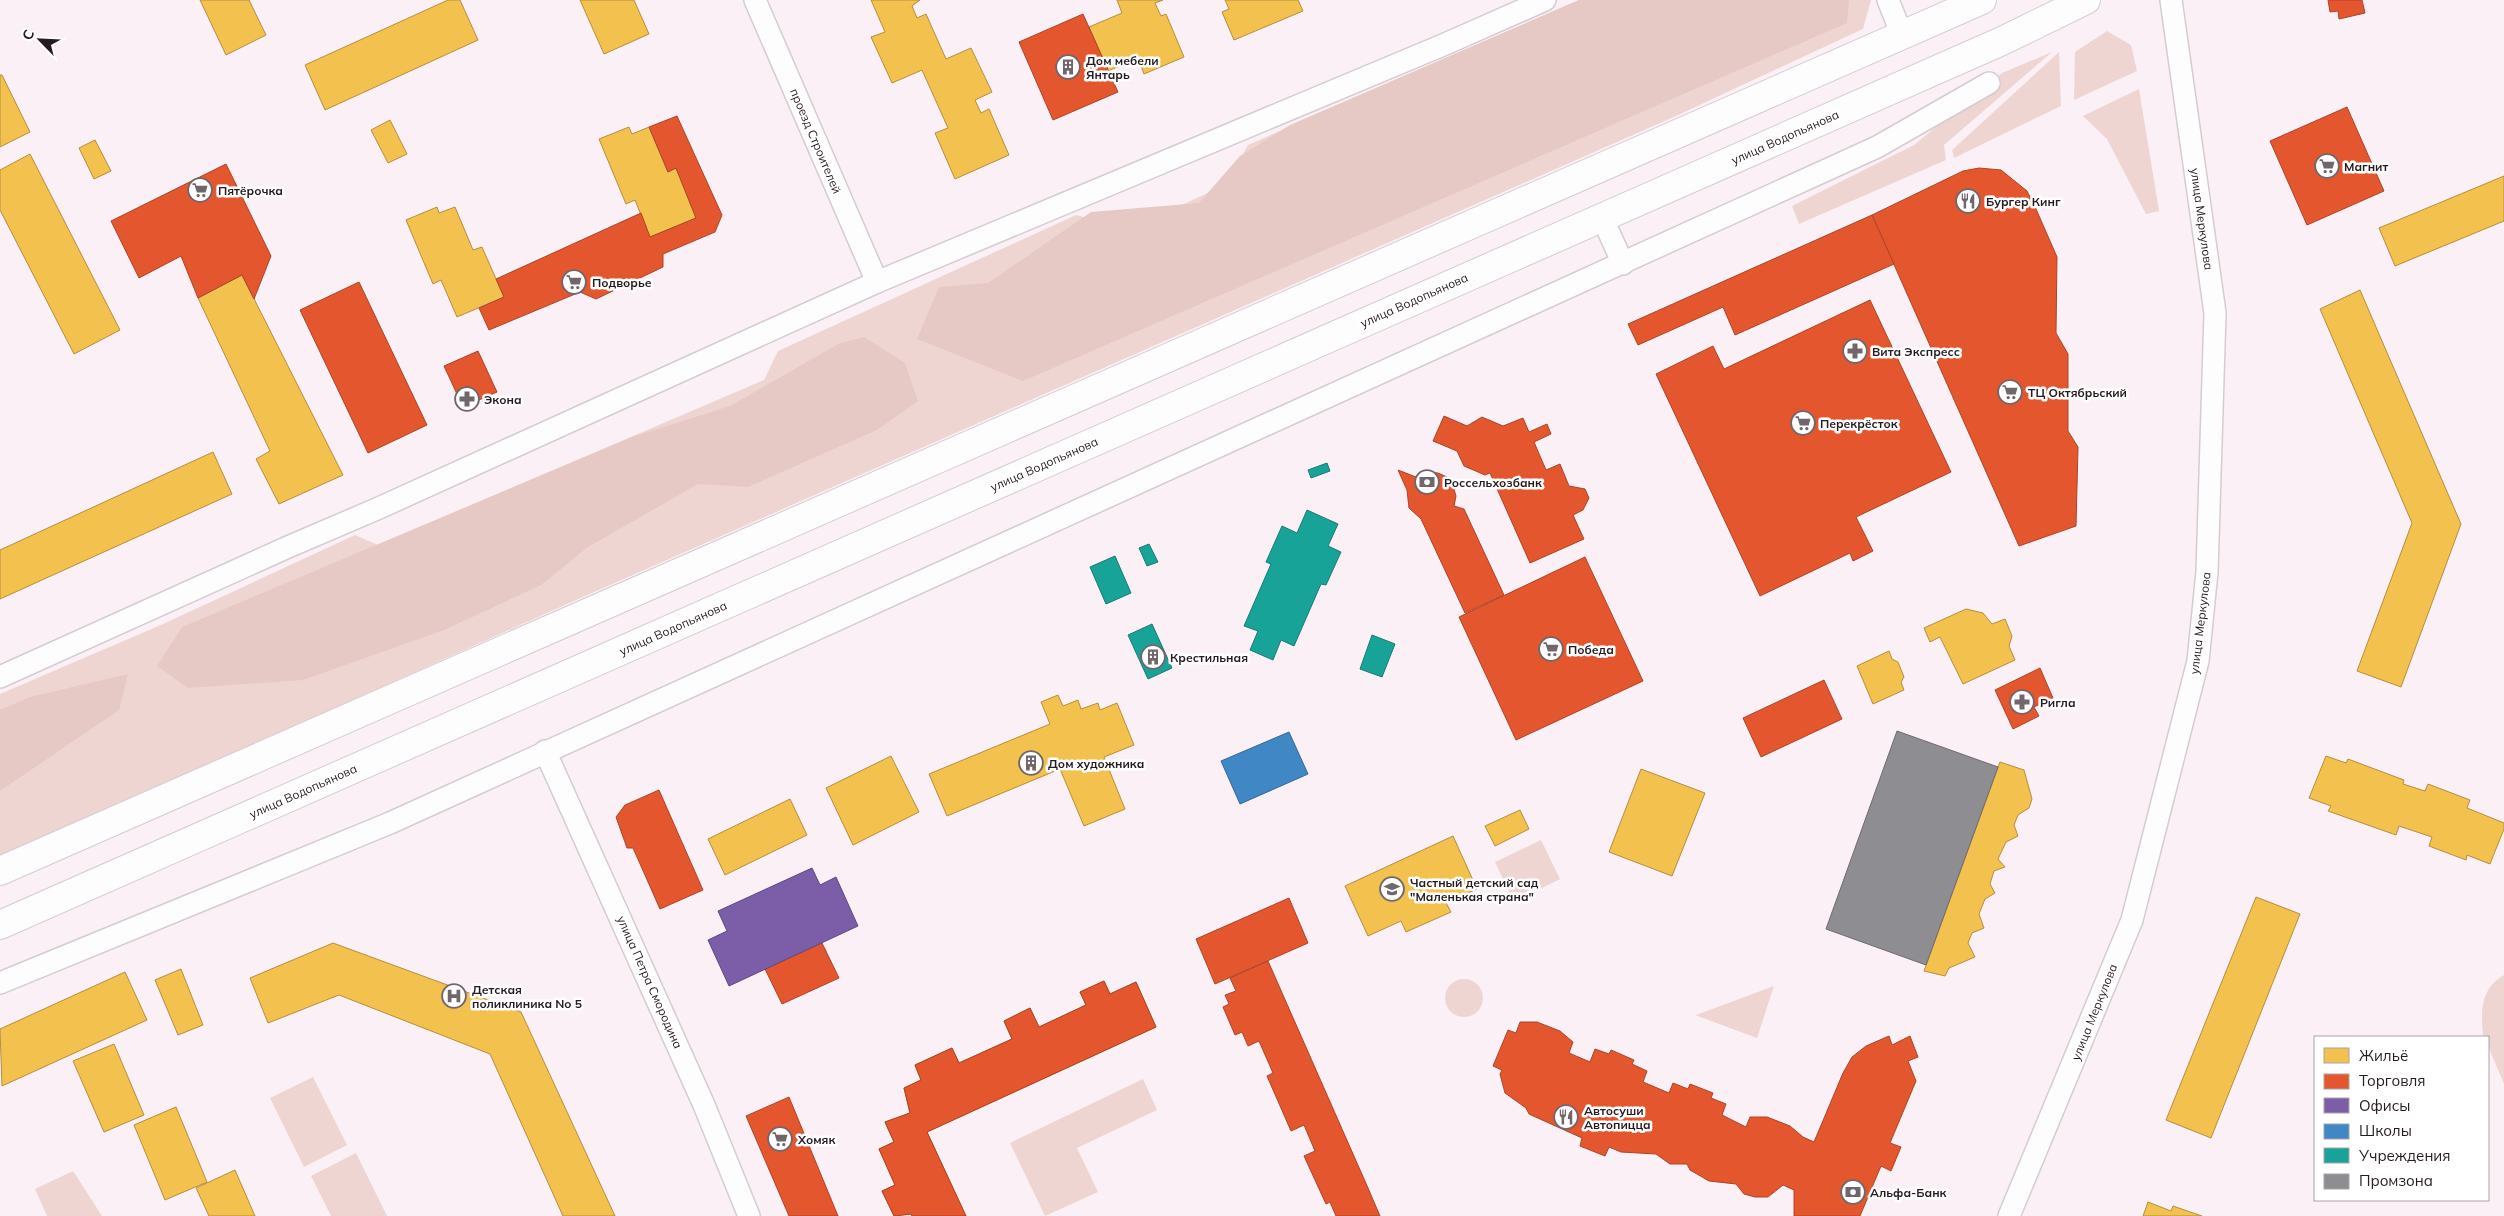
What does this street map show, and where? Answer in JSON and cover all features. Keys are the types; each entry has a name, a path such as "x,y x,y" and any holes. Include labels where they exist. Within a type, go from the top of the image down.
{"main road":[{"path":"0,871 1982,0"},
{"name":"улица Водопьянова","path":"0,925 2002,41 2086,0"}],"street":[{"name":"проезд Строителей","path":"755,0 877,282"},
{"path":"0,677 379,508 877,282 1408,60 1545,0"},
{"path":"1888,0 1902,35"},
{"name":"улица Меркулова","path":"2009,1216 2132,920 2198,661 2207,572 2215,314 2171,0"},
{"path":"0,983 390,823 1877,147 1989,83"},
{"path":"1602,218 1623,264"},
{"name":"улица Петра Смородина","path":"545,751 704,1105 749,1216"}],"shaded area":[{"path":"1579,0 1871,0 1863,29 1676,116 576,600 0,858 0,694 163,624 355,535 378,545 764,380 778,351 1076,215 1130,229 1227,184 1248,145"},
{"path":"1579,0 1849,0 1847,23 1023,381 917,339 939,287 988,283 1091,212 1199,203 1240,156 1290,125"},
{"path":"2107,31 2131,45 2137,71 2074,100 2075,52"},
{"path":"2052,52 1944,145 1946,160 1799,224 1792,206 1914,145 2002,73"},
{"path":"2059,52 2061,106 1954,158 1952,150"},
{"path":"2139,89 2159,211 2146,214 2107,139 2083,116"},
{"path":"864,337 905,363 918,401 877,430 748,487 698,484 588,547 541,585 444,630 303,680 188,688 157,666 182,627 632,437 730,406 838,344"},
{"path":"128,674 119,710 0,791 0,710 30,697"},
{"path":"1541,840 1560,879 1514,902 1495,862"},
{"path":"2504,975 2504,1084 2489,1048 2489,1036 2483,1035 2482,1009 2486,994 2496,981"},
{"path":"1464,979 1477,985 1483,998 1477,1011 1464,1017 1451,1011 1445,998 1451,985"},
{"path":"1774,986 1757,1038 1695,1015 1696,1015"},
{"path":"313,1077 347,1145 304,1167 270,1098"},
{"path":"1143,1079 1157,1110 1077,1148 1098,1192 1045,1216 1010,1143"},
{"path":"356,1153 387,1216 331,1216 311,1176"},
{"path":"73,1171 102,1216 47,1216 35,1189"}],"building: Жильё":[{"path":"200,0 249,0 266,35 226,55"},
{"path":"448,0 460,0 478,40 325,110 305,65"},
{"path":"580,0 634,0 649,34 604,54"},
{"path":"871,0 920,0 912,6 917,18 926,14 946,59 971,48 992,92 975,100 981,113 989,109 1009,155 955,179 935,133 948,128 922,70 892,83 871,37 885,32"},
{"path":"1117,0 1163,0 1155,3 1161,16 1166,14 1184,57 1144,74 1138,58 1108,71 1089,27 1122,13"},
{"path":"1225,0 1298,0 1303,11 1234,40 1222,12 1229,9"},
{"path":"0,75 2,75 30,132 0,147"},
{"path":"390,120 407,154 388,163 371,130"},
{"path":"629,127 632,134 649,127 668,172 676,168 696,218 650,237 635,200 626,204 599,139"},
{"path":"95,140 111,171 94,179 79,148"},
{"path":"30,154 120,330 74,354 0,210 0,170"},
{"path":"2504,176 2504,221 2395,266 2379,228"},
{"path":"437,207 439,213 455,207 473,250 482,247 504,297 457,317 441,280 433,284 406,220"},
{"path":"242,275 343,475 279,504 256,459 270,451 198,298"},
{"path":"2360,290 2461,524 2401,687 2357,671 2412,523 2320,309"},
{"path":"213,452 232,494 0,599 0,550"},
{"path":"1966,609 1983,613 1992,624 2005,619 2012,636 2009,646 2015,660 1963,684 1940,637 1930,642 1924,628"},
{"path":"1889,651 1892,659 1898,662 1904,677 1901,682 1904,690 1873,704 1857,666"},
{"name":"Дом художника","path":"1058,695 1063,706 1078,700 1081,709 1098,703 1100,710 1117,703 1134,745 1104,757 1125,809 1084,826 1060,769 947,816 929,774 1050,724 1041,702"},
{"path":"891,756 919,812 853,845 826,788"},
{"path":"2326,756 2346,763 2348,759 2404,780 2403,784 2425,791 2428,784 2470,800 2467,808 2504,823 2504,829 2490,864 2467,855 2466,860 2429,846 2432,837 2399,826 2396,835 2328,811 2331,806 2309,798"},
{"path":"2000,762 2024,770 2032,799 2029,808 2018,815 2014,825 2018,836 2006,842 1998,859 2005,867 1994,871 1990,884 1995,893 1985,899 1979,914 1984,928 1972,933 1968,943 1975,957 1949,968 1945,976 1924,971"},
{"path":"1641,769 1705,793 1672,876 1609,852"},
{"path":"790,799 807,835 725,875 708,839"},
{"path":"1520,810 1529,829 1495,846 1485,826"},
{"path":"1453,836 1477,889 1446,903 1451,912 1406,932 1401,921 1368,936 1345,886"},
{"path":"2256,897 2300,914 2211,1138 2166,1120"},
{"path":"333,943 521,1012 615,1216 563,1216 490,1054 339,995 268,1023 250,978"},
{"path":"181,969 203,1025 178,1035 155,980"},
{"path":"125,972 147,1020 2,1086 0,1029"},
{"path":"1104,981 1110,994 1136,982 1156,1027 927,1132 966,1216 912,1216 911,1214 894,1216 882,1191 895,1185 879,1149 894,1142 885,1122 910,1113 904,1088 921,1080 915,1065 952,1048 959,1063 1012,1039 1004,1021 1030,1008 1039,1027 1086,1005 1080,992"},
{"path":"114,1044 144,1115 104,1132 73,1061"},
{"path":"176,1107 207,1182 165,1200 134,1125"},
{"path":"235,1170 255,1216 209,1216 196,1188"},
{"path":"2148,1202 2171,1211 2173,1206 2202,1216 2143,1216"}],"building: Торговля":[{"path":"2328,0 2362,0 2365,13 2339,19 2338,11 2330,12"},
{"name":"Дом мебели Янтарь","path":"1083,14 1118,92 1053,120 1019,42"},
{"name":"Магнит","path":"2347,107 2384,191 2307,225 2270,141"},
{"path":"677,116 722,215 715,232 663,254 663,267 596,299 580,292 489,330 479,308 504,297 496,279 641,213 650,237 696,218 676,168 668,172 649,127"},
{"path":"226,164 271,256 254,299 242,275 198,298 181,256 139,278 111,221"},
{"name":"ТЦ Октябрьский","path":"1979,168 2001,170 2027,191 2057,257 2056,333 2068,354 2068,431 2078,447 2076,526 2019,546 1872,215 1963,171"},
{"path":"1872,215 1894,264 1735,335 1723,307 1638,345 1628,324"},
{"path":"359,282 427,425 368,453 300,310"},
{"name":"Перекрёсток","path":"1870,300 1951,472 1856,517 1873,551 1853,561 1850,553 1760,596 1656,374 1713,346 1724,369"},
{"path":"478,351 497,392 463,407 444,366"},
{"path":"1444,416 1467,426 1482,417 1503,426 1523,418 1529,432 1547,424 1551,434 1534,442 1546,470 1560,464 1569,486 1585,489 1589,498 1583,510 1573,515 1584,539 1530,563 1490,473 1485,475 1464,466 1457,451 1433,441"},
{"path":"1398,470 1416,477 1427,472 1438,473 1447,477 1453,486 1456,496 1454,506 1464,509 1504,595 1465,613 1421,519 1409,508 1407,490"},
{"name":"Победа","path":"1585,557 1643,681 1516,740 1459,617"},
{"name":"Ригла","path":"2040,668 2053,698 2034,707 2039,716 2013,729 1995,690"},
{"path":"1824,680 1842,719 1761,757 1743,718"},
{"path":"659,790 703,890 660,909 633,848 627,848 616,817 625,805"},
{"path":"1289,898 1308,943 1215,984 1196,939"},
{"path":"822,943 839,978 782,1004 765,969"},
{"path":"1268,961 1380,1216 1336,1216 1330,1202 1326,1204 1304,1156 1315,1151 1304,1125 1291,1131 1267,1076 1273,1073 1259,1041 1248,1046 1242,1032 1235,1035 1223,1007 1229,1004 1225,995 1236,991 1230,978"},
{"path":"1104,981 1110,994 1136,982 1156,1027 927,1132 966,1216 912,1216 911,1214 894,1216 882,1191 895,1185 879,1149 894,1142 885,1122 910,1113 904,1088 921,1080 915,1065 952,1048 959,1063 1012,1039 1004,1021 1030,1008 1039,1027 1086,1005 1080,992"},
{"path":"1520,1022 1537,1022 1560,1031 1573,1042 1569,1053 1590,1062 1595,1049 1609,1054 1611,1050 1634,1060 1632,1064 1647,1071 1643,1082 1669,1093 1673,1083 1688,1089 1690,1084 1713,1093 1711,1098 1726,1104 1722,1115 1746,1127 1750,1117 1767,1117 1790,1126 1803,1137 1814,1142 1843,1073 1852,1057 1866,1046 1889,1036 1892,1045 1910,1036 1918,1057 1908,1061 1916,1081 1890,1143 1901,1147 1891,1171 1881,1166 1860,1216 1794,1216 1794,1190 1783,1185 1768,1197 1755,1197 1744,1194 1736,1184 1709,1181 1690,1170 1687,1164 1670,1164 1656,1154 1621,1152 1609,1147 1605,1156 1580,1146 1582,1138 1529,1114 1526,1108 1505,1093 1500,1074 1502,1070 1493,1066 1508,1030 1516,1033"},
{"path":"789,1097 838,1216 789,1216 746,1116"}],"building: Офисы":[{"path":"812,868 820,885 836,877 858,926 729,986 708,940 727,931 718,911"}],"building: Школы":[{"path":"1289,732 1308,774 1240,804 1221,761"}],"building: Учреждения":[{"path":"1327,463 1330,471 1311,478 1308,470"},
{"path":"1307,510 1338,524 1328,546 1341,552 1326,585 1321,584 1294,646 1281,640 1273,660 1250,650 1258,631 1244,626 1271,564 1266,562 1282,526 1297,533"},
{"path":"1149,544 1158,562 1147,566 1139,548"},
{"path":"1115,556 1131,593 1106,604 1090,567"},
{"name":"Крестильная","path":"1152,624 1172,668 1148,679 1128,635"},
{"path":"1372,635 1395,644 1382,677 1360,669"}],"building: Промзона":[{"path":"1897,731 1998,767 1926,965 1826,929"}],"place":[{"name":"Дом мебели Янтарь","path":"1068,67"},
{"name":"Магнит","path":"2327,166"},
{"name":"Пятёрочка","path":"200,190"},
{"name":"Бургер Кинг","path":"1968,201"},
{"name":"Подворье","path":"574,282"},
{"name":"Вита Экспресс","path":"1855,351"},
{"name":"ТЦ Октябрьский","path":"2010,392"},
{"name":"Экона","path":"467,399"},
{"name":"Перекрёсток","path":"1803,423"},
{"name":"Россельхозбанк","path":"1427,482"},
{"name":"Победа","path":"1551,649"},
{"name":"Крестильная","path":"1153,657"},
{"name":"Ригла","path":"2022,702"},
{"name":"Дом художника","path":"1031,763"},
{"name":"Частный детский сад \"Маленькая страна\"","path":"1392,889"},
{"name":"Детская поликлиника No 5","path":"454,996"},
{"name":"Автосуши Автопицца","path":"1566,1117"},
{"name":"Хомяк","path":"780,1139"},
{"name":"Альфа-Банк","path":"1853,1192"}]}
